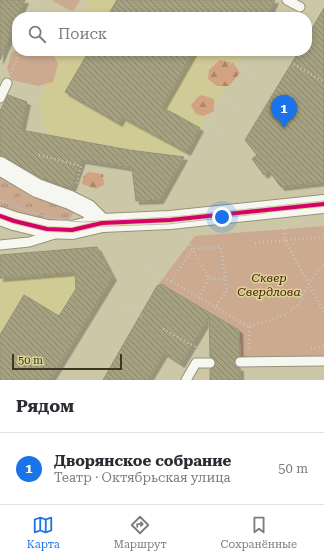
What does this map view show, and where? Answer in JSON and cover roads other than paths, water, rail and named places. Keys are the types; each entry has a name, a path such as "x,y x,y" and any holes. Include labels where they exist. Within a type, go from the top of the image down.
{"street":[{"path":"0,166 37,188 70,200 88,209 102,223"},
{"path":"0,216 47,229 72,230 102,223 170,220 324,204"}],"lane":[{"path":"287,0 300,7"},
{"path":"0,98 7,83"},
{"path":"0,245 30,242 72,230"},
{"path":"240,362 324,361"},
{"path":"186,380 196,363 210,363"}],"tram line":[{"path":"0,200 40,215 61,220 82,222 173,217 324,201"},
{"path":"83,227 168,224 266,213"}],"place":[{"name":"Дворянское собрание","path":"284,128"}],"park label":[{"name":"Сквер Свердлова","path":"269,285"}]}
